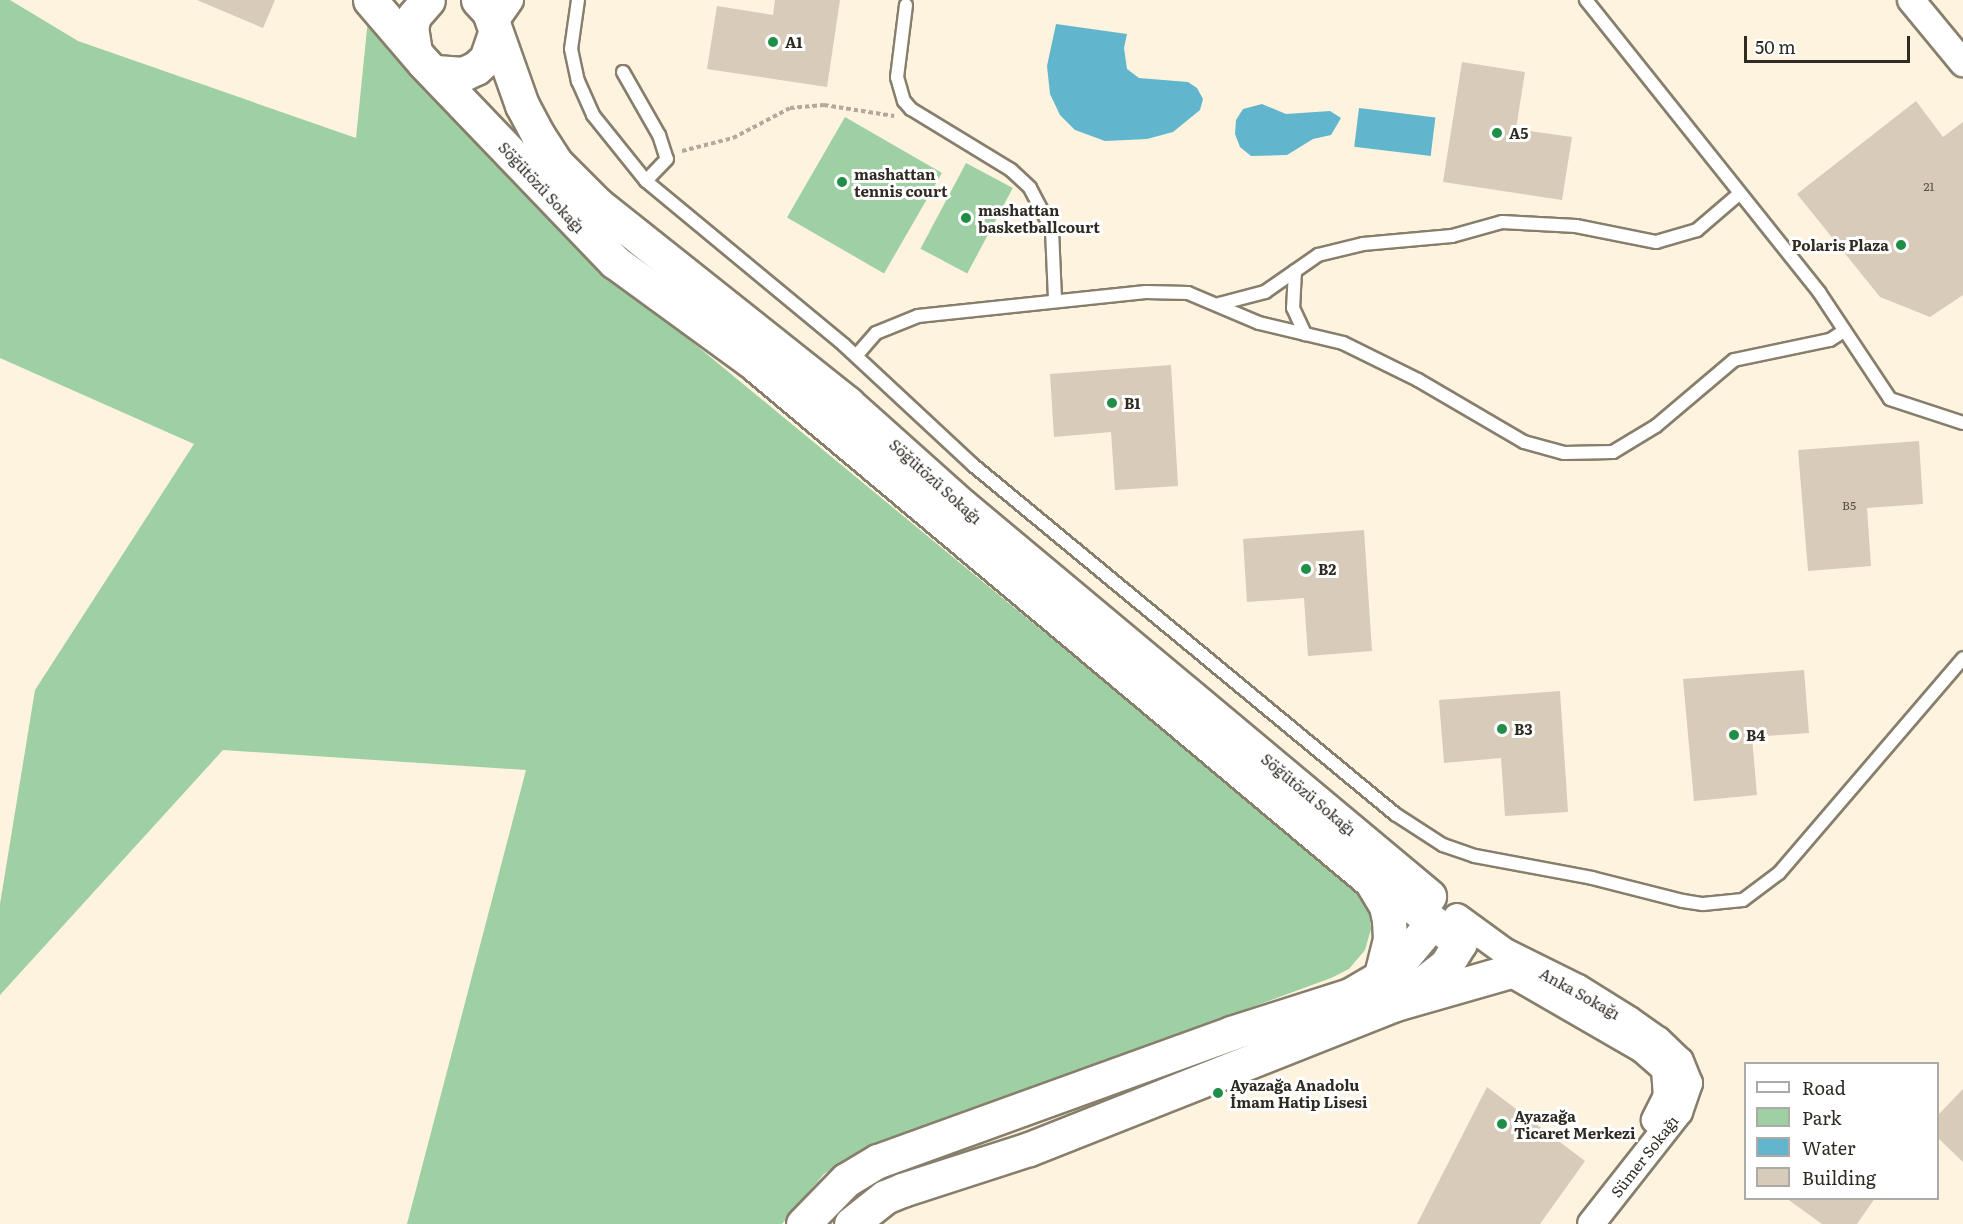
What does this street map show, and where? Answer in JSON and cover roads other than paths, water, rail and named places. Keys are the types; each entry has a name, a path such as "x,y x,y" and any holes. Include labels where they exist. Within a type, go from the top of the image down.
{"street":[{"name":"Söğütözü Sokağı","path":"370,0 425,62 615,262 751,361 850,442 1014,584 1371,881"},
{"path":"428,0 414,16 411,28 425,62 449,75 476,68 486,59 494,14"},
{"path":"1911,0 1959,52"},
{"name":"Söğütözü Sokağı","path":"494,14 522,105 538,135 556,163 597,204 847,403 1450,928"},
{"path":"851,1224 885,1197 956,1175 1388,992 1405,958 1450,928 1371,881"},
{"path":"1371,881 1386,906 1389,920 1388,992"},
{"name":"Anka Sokağı","path":"1450,928 1507,972 1642,1049 1679,1084"},
{"name":"Anka Sokağı","path":"1450,928 1477,936 1578,988 1658,1040 1680,1061 1679,1084"},
{"path":"803,1224 846,1180 878,1161 1231,1033 1350,995 1388,992 1507,972"},
{"name":"Sümer Sokağı","path":"1574,1224 1679,1084"},
{"name":"Sümer Sokağı","path":"1591,1224 1679,1112 1679,1084"},
{"path":"885,1224 956,1175"}],"lane":[{"path":"578,0 571,49 578,81 593,115 646,181 856,356 974,465 1395,814 1443,845 1475,856 1592,878 1693,903 1743,900 1779,873 1963,658"},
{"path":"1586,0 1819,292 1890,399 1963,423"},
{"path":"906,5 897,77 911,110 1011,170 1030,188 1052,230 1055,300"},
{"path":"623,72 659,135 667,159 646,181"},
{"path":"1219,304 1265,292 1318,255 1363,244 1452,236 1502,222 1576,226 1656,242 1697,230 1739,194"},
{"path":"1295,271 1293,308 1305,334"},
{"path":"856,356 876,333 918,316 1146,292 1188,293 1259,322 1343,343 1418,380 1524,442 1564,453 1613,452 1656,426 1734,360 1830,340 1844,331"}],"water":[{"path":"1056,24 1127,34 1124,48 1127,69 1139,78 1188,82 1197,88 1203,99 1200,110 1173,132 1147,139 1105,141 1075,130 1060,115 1050,94 1047,66"},
{"path":"1262,104 1286,114 1330,111 1341,118 1331,135 1313,139 1287,155 1251,156 1240,147 1235,134 1236,120 1243,109"},
{"path":"1359,108 1435,117 1431,156 1354,147"}],"place":[{"name":"A1","path":"773,42"},
{"name":"A5","path":"1497,133"},
{"name":"mashattan tennis court","path":"842,182"},
{"name":"mashattan basketballcourt","path":"966,218"},
{"name":"Polaris Plaza","path":"1901,245"},
{"name":"B1","path":"1112,403"},
{"name":"B2","path":"1306,569"},
{"name":"B3","path":"1502,729"},
{"name":"B4","path":"1734,735"},
{"name":"Ayazağa Anadolu İmam Hatip Lisesi","path":"1218,1093"},
{"name":"Ayazağa Ticaret Merkezi","path":"1502,1124"}]}
